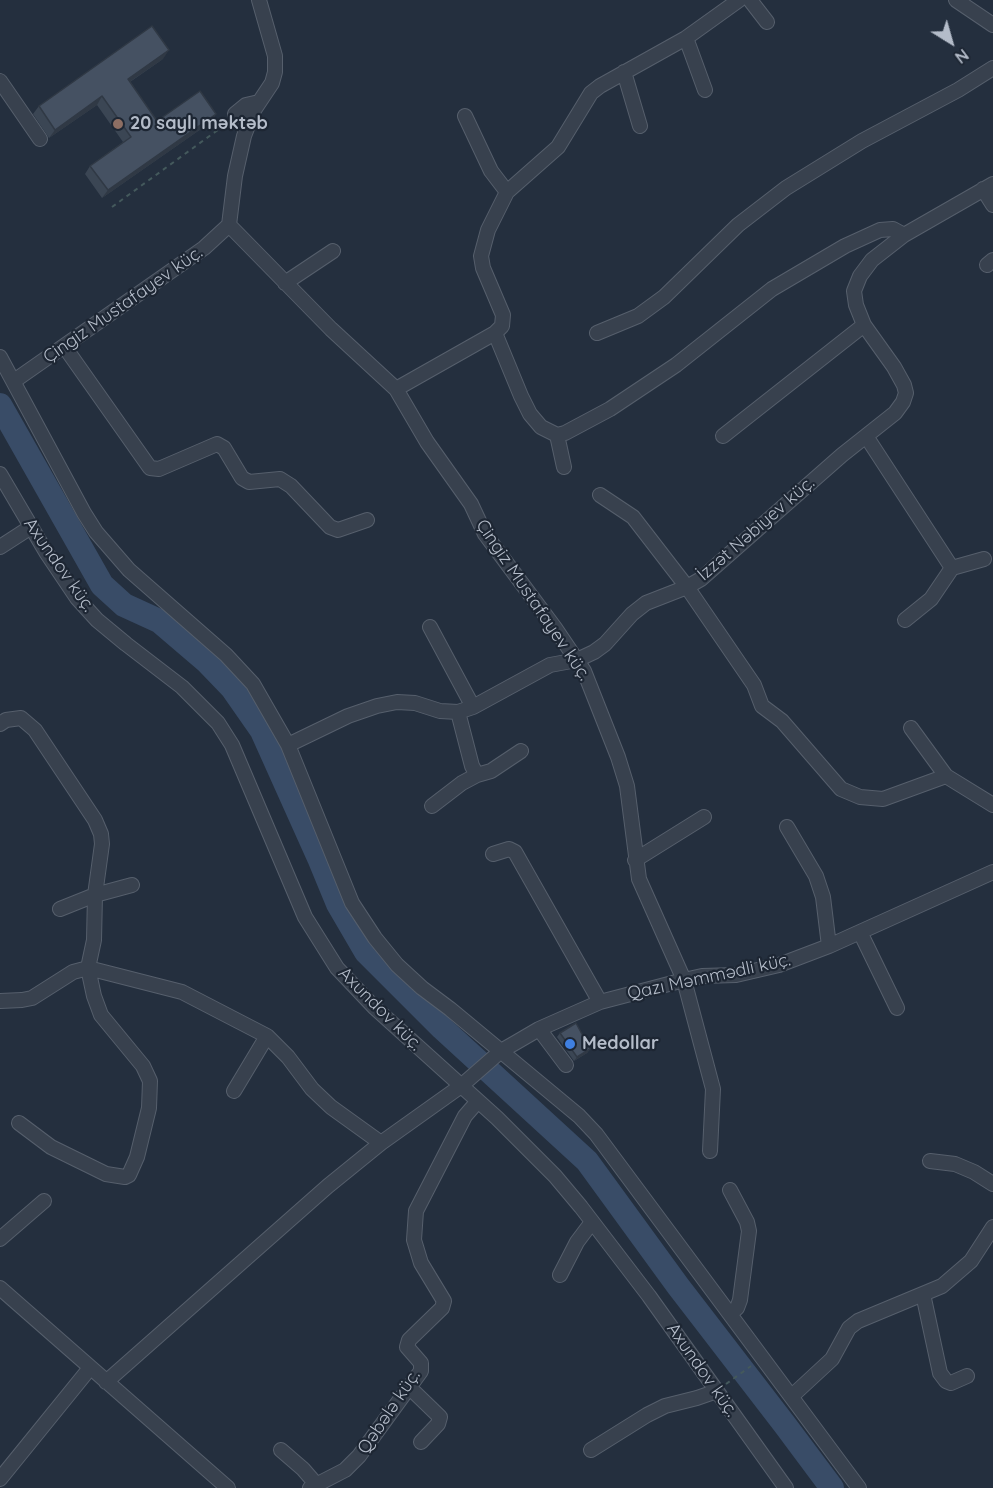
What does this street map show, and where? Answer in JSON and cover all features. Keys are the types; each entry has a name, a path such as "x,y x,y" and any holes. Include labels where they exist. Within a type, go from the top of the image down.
{"street":[{"path":"229,225 235,176 246,131 254,110 273,83 275,72 275,56 260,0"},
{"path":"396,389 495,333 502,326 503,315 483,268 481,256 488,230 507,192 558,147 591,93 686,38 739,0"},
{"path":"750,0 767,22"},
{"path":"956,0 993,25"},
{"path":"686,38 705,90"},
{"path":"597,333 638,316 664,297 738,225 786,188 862,141 958,90 993,68"},
{"path":"624,72 640,126"},
{"path":"0,81 40,139"},
{"path":"246,131 235,114 237,110 252,102 259,102"},
{"path":"465,116 491,171 507,192"},
{"path":"988,186 993,205"},
{"name":"İzzət Nəbiyev küç.","path":"288,745 348,716 377,706 397,702 415,703 440,711 458,712 473,707 550,665 577,660 594,652 646,603 701,579 842,455 895,413 906,393 904,385 864,325 856,305 854,291 860,276 872,260 904,236 988,186"},
{"name":"Çingiz Mustafayev küç.","path":"14,381 204,248 229,225 285,283 396,389 427,442 471,504 485,534 577,660 593,691 627,786 639,879 684,980 713,1089 710,1151"},
{"path":"495,333 520,396 530,414 541,427 557,435 610,409 676,364 772,289 845,246 880,230 893,229 904,236"},
{"path":"285,283 333,251"},
{"path":"723,436 864,325"},
{"path":"64,346 150,468 159,469 217,444 224,448 242,478 249,482 280,479 291,486 330,527 338,530 367,520"},
{"path":"0,357 96,532 129,570 244,673 264,701 288,745 361,920 405,973 498,1055 579,1116 597,1134 859,1488"},
{"path":"557,435 564,467"},
{"path":"866,436 952,568"},
{"name":"Axundov küç.","path":"0,474 77,598 97,620 182,687 218,723 232,745 305,917 338,968 361,994 466,1082 478,1101 555,1176 649,1296 786,1488"},
{"path":"600,495 633,517 687,587 754,685 762,706 782,721 842,789 860,797 883,799 946,776"},
{"path":"0,547 31,527"},
{"path":"905,620 930,599 952,568 984,559"},
{"path":"429,627 473,707"},
{"path":"458,712 472,766 477,775"},
{"path":"0,724 6,720 21,718 29,724 95,820 101,834 102,844 95,895 94,940 88,968 101,1015 143,1066 150,1081 149,1108 137,1157 129,1175 125,1178 113,1176 51,1147 20,1123"},
{"path":"911,728 946,776 993,805"},
{"path":"432,806 477,775 490,771 521,751"},
{"path":"636,861 704,817"},
{"path":"787,827 816,876 824,897 830,946"},
{"path":"493,854 509,849 515,852 600,1002"},
{"name":"Qazı Məmmədli küç.","path":"106,1382 328,1186 381,1143 466,1082 498,1055 539,1029 600,1002 702,976 736,975 779,965 830,946 993,872"},
{"path":"60,909 95,895 132,885"},
{"path":"860,932 897,1008"},
{"path":"0,1001 32,998 73,972 88,968 182,992 267,1036 288,1057 312,1089 331,1107 381,1143"},
{"path":"539,1029 566,1065"},
{"path":"234,1091 267,1036"},
{"name":"Qəbələ küç.","path":"313,1486 345,1470 359,1456 421,1371 421,1363 407,1347 409,1340 442,1308 444,1301 422,1263 414,1240 416,1211 465,1116 478,1101"},
{"path":"930,1161 955,1164 993,1184"},
{"path":"730,1190 747,1222 748,1231 740,1300 737,1308 730,1314"},
{"path":"0,1239 44,1201"},
{"path":"560,1275 577,1242 592,1222"},
{"path":"792,1396 832,1359 849,1328 858,1321 942,1286 971,1261 993,1227"},
{"path":"0,1288 228,1488"},
{"path":"922,1294 940,1373 946,1381 951,1383 967,1376"},
{"path":"0,1479 90,1368"},
{"path":"409,1387 440,1417 438,1424 421,1442"},
{"path":"591,1450 647,1414 665,1406 717,1391"},
{"path":"281,1450 303,1469 313,1486"}],"path":[{"path":"112,207 236,117"},
{"path":"717,1391 763,1358"}],"building":[{"path":"152,26 169,50 128,79 157,121 200,91 216,114 108,190 90,166 131,137 102,96 55,130 39,106"},
{"path":"576,1023 590,1049 577,1057 560,1033"}],"waterway":[{"path":"0,405 102,585 124,605 159,621 207,662 232,688 262,731 338,904 366,952 442,1028 587,1161 678,1286 832,1488"}],"place":[{"name":"20 saylı məktəb","path":"118,124"},
{"name":"Medollar","path":"570,1044"}]}
